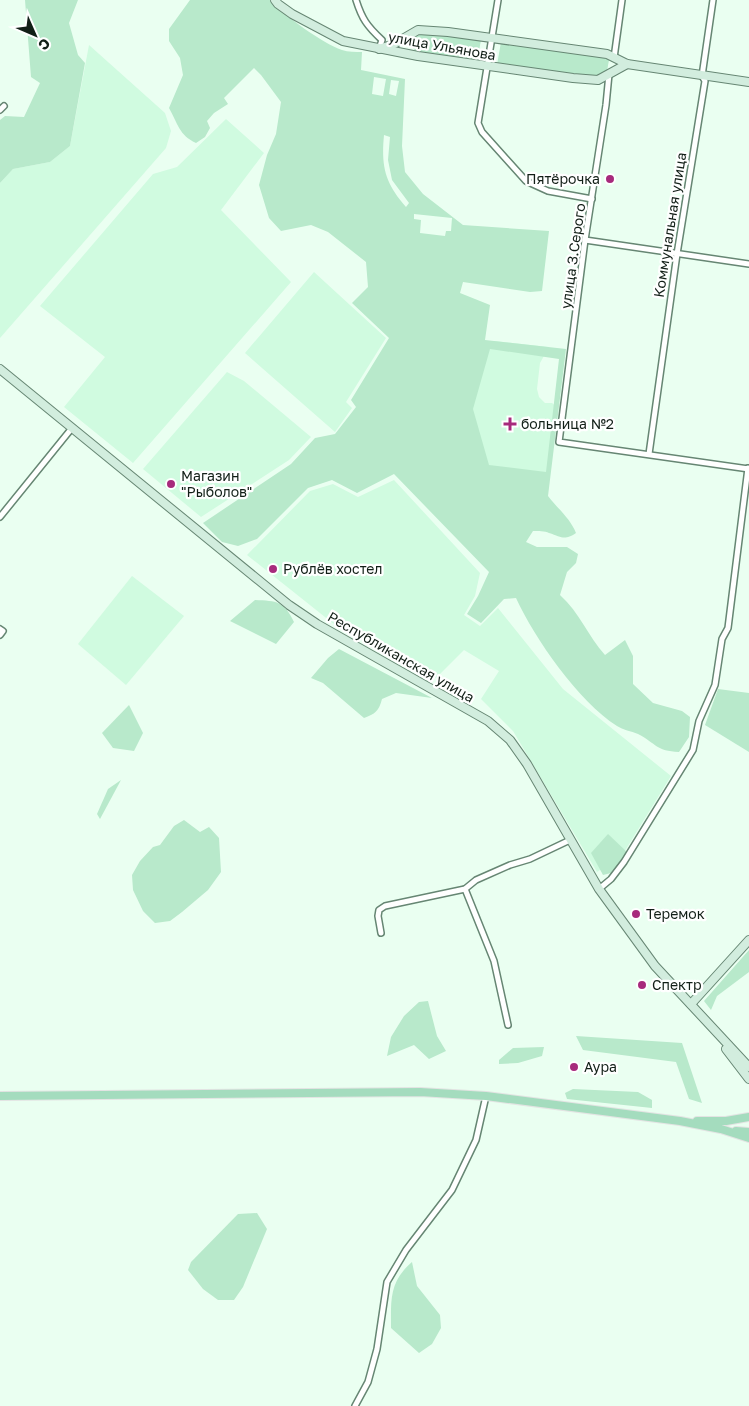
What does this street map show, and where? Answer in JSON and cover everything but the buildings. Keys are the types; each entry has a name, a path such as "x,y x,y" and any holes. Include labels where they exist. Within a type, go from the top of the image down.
{"main road":[{"path":"0,1096 368,1091 486,1096 680,1121 749,1138"},
{"path":"680,1121 726,1121 749,1117"},
{"path":"721,1130 749,1132"}],"street":[{"path":"275,0 292,14 343,41 379,49 382,40 369,28 356,0"},
{"path":"498,0 478,123 482,132 526,181 548,191 592,199"},
{"path":"614,58 622,0"},
{"name":"Коммунальная улица","path":"649,454 677,254 705,81 702,76 713,0"},
{"name":"улица Ульянова","path":"379,49 394,44 418,30 448,32 607,54 628,64 749,82"},
{"name":"улица Ульянова","path":"379,49 488,66 598,80 628,64"},
{"name":"улица З.Серого","path":"609,74 559,442 649,454"},
{"path":"585,240 749,264"},
{"name":"Республиканская улица","path":"0,369 289,605 318,624 488,721 510,740 527,764 599,889 654,966 716,1033"},
{"path":"0,517 72,428"},
{"path":"599,889 624,862 693,750 698,721 715,684 722,639 728,628 748,468 649,454"},
{"path":"0,629 3,631 0,636"},
{"path":"381,933 378,916 379,910 385,906 465,889 476,880 510,865 530,859 570,840"},
{"path":"465,889 494,961 508,1024"},
{"path":"691,1004 749,940"},
{"path":"716,1033 749,1067"},
{"path":"716,1033 749,1079"},
{"path":"355,1406 368,1382 377,1349 387,1282 406,1250 452,1190 476,1140 486,1096"}],"shaded area":[{"path":"25,0 78,0 69,23 78,55 85,63 70,146 50,162 13,169 0,183 0,120 5,116 24,117 40,83 31,77"},
{"path":"190,0 270,0 294,21 324,41 344,51 362,52 361,70 405,79 402,146 405,172 423,194 463,225 549,231 542,291 530,292 463,282 460,293 490,305 485,340 566,349 548,496 567,518 576,533 563,538 546,532 533,531 526,542 537,547 567,547 578,554 576,563 567,572 560,595 573,609 605,655 625,640 633,656 633,684 653,703 682,711 690,717 689,737 679,752 661,749 638,734 619,727 587,701 546,650 516,598 504,599 481,623 467,614 489,572 394,474 357,493 332,480 308,488 257,539 238,546 222,542 203,523 291,464 315,438 335,434 356,407 351,400 389,338 352,303 368,287 366,262 328,232 311,225 281,231 269,218 259,185 267,155 276,134 281,102 254,68 224,98 228,104 214,113 207,121 210,128 205,137 196,143 182,133 169,108 183,75 180,58 169,41 169,29","holes":["374,77 386,79 383,96 372,94","391,80 399,81 396,96 389,94","384,135 390,137 388,160 392,180 409,203 406,207 389,182 383,156","414,214 452,218 451,231 446,231 445,236 420,233 421,220 414,219","490,349 559,359 546,472 489,465 473,409"]},
{"path":"422,33 481,40 477,62 417,53 413,48 415,36"},
{"path":"501,42 602,57 609,60 607,71 597,76 497,65"},
{"path":"89,45 165,113 171,131 166,148 0,338 0,183 13,169 50,162 70,146"},
{"path":"226,119 264,153 221,210 291,282 133,463 64,407 105,357 40,306 153,174 177,167"},
{"path":"314,272 386,338 346,402 352,408 335,432 245,353"},
{"name":"больница №2","path":"494,341 549,347 540,363 537,389 539,397 545,403 552,403 557,407 546,483 484,465 461,396"},
{"path":"227,372 244,381 311,437 289,460 201,517 143,469"},
{"path":"394,480 480,573 475,596 464,615 480,626 498,608 563,689 671,776 623,854 597,872 513,731 481,699 499,671 464,650 436,678 344,621 335,625 247,555 310,491 333,484 358,497"},
{"path":"132,576 184,616 126,685 78,644"},
{"path":"255,600 274,602 283,606 294,622 276,644 230,621"},
{"path":"339,649 432,698 396,693 382,699 376,711 364,718 323,683 311,678 328,658"},
{"path":"718,689 749,693 749,752 705,725"},
{"path":"129,705 143,733 134,751 113,748 102,733"},
{"path":"121,780 100,819 97,814 108,789"},
{"path":"184,820 200,832 209,827 219,838 221,872 208,890 182,912 170,921 155,923 143,911 133,890 132,875 140,861 153,847 160,845 174,826"},
{"path":"608,834 628,853 611,873 603,875 591,853"},
{"path":"749,950 749,972 717,996 711,1010 704,1001"},
{"path":"428,1001 437,1036 446,1051 429,1059 414,1045 387,1056 391,1037 404,1016 419,1002"},
{"path":"576,1036 682,1043 702,1103 689,1099 676,1062 583,1050"},
{"path":"544,1047 542,1056 518,1063 499,1064 499,1060 513,1048"},
{"path":"573,1089 638,1092 652,1100 652,1108 567,1099 565,1093"},
{"path":"257,1213 267,1229 243,1287 234,1300 218,1300 203,1289 188,1270 191,1262 238,1214"},
{"path":"412,1262 417,1286 440,1315 441,1328 432,1344 419,1353 391,1328 392,1300 395,1284 404,1269"}],"place":[{"name":"Пятёрочка","path":"610,179"},
{"name":"больница №2","path":"510,424"},
{"name":"Магазин \"Рыболов\"","path":"171,484"},
{"name":"Рублёв хостел","path":"273,569"},
{"name":"Теремок","path":"636,914"},
{"name":"Спектр","path":"642,985"},
{"name":"Аура","path":"574,1067"}]}
